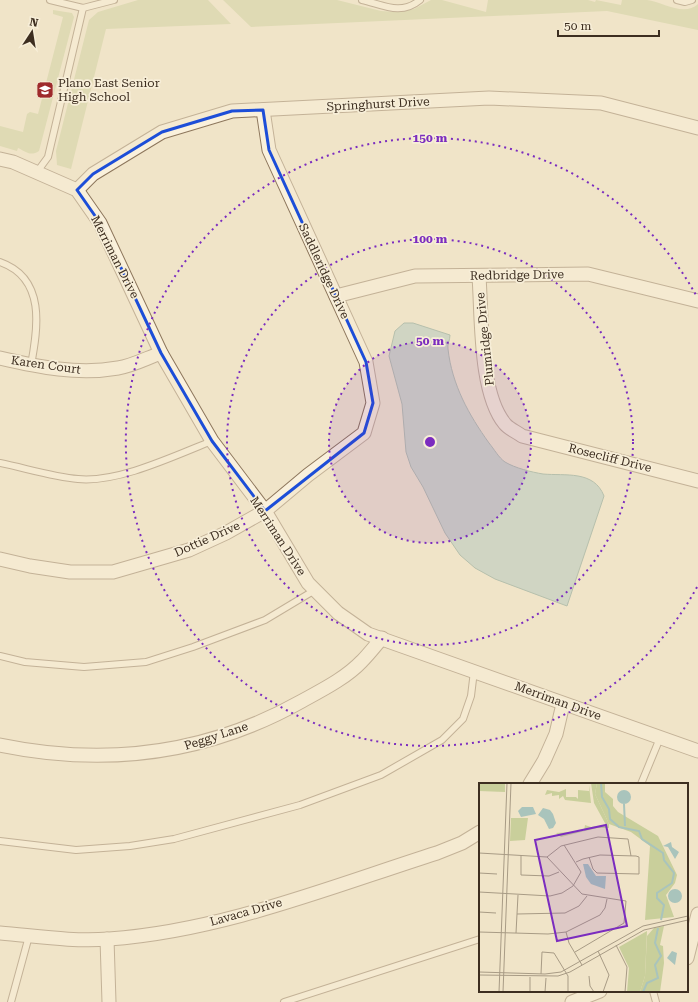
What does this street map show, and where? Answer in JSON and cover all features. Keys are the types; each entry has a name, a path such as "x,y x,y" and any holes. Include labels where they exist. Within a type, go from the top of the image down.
{"street":[{"name":"Springhurst Drive","path":"77,190 94,174 162,132 232,110 263,110 496,98 601,104 698,128"},
{"name":"Saddleridge Drive","path":"263,110 269,150 366,362 373,403 364,433"},
{"path":"0,159 13,162 77,190"},
{"name":"Merriman Drive","path":"77,190 100,223 161,353 212,442 265,511 308,583 338,613 368,634 698,751"},
{"name":"Redbridge Drive","path":"336,296 415,276 588,274 698,301"},
{"name":"Plumridge Drive","path":"479,276 485,360 491,398 505,424 522,436"},
{"name":"Karen Court","path":"0,358 59,369 93,371 120,368 161,353"},
{"name":"Dottie Drive","path":"0,559 30,566 70,572 113,572 189,550 226,534 265,511 308,475 364,433"},
{"name":"Rosecliff Drive","path":"522,436 698,481"},
{"name":"Peggy Lane","path":"0,745 31,752 83,756 136,754 188,747 230,733 288,708 329,685 361,662 382,638"},
{"path":"531,783 544,760 556,734 562,704"},
{"name":"Lavaca Drive","path":"0,933 29,936 108,939 178,929 234,918 437,853 462,843 479,833"},
{"path":"688,954 698,914"},
{"path":"108,939 108,1002"},
{"path":"572,1002 597,992"}],"lane":[{"path":"50,0 83,8 114,0"},
{"path":"362,0 399,9 409,8 420,0"},
{"path":"677,0 685,2 692,0"},
{"path":"37,172 48,157 83,8"},
{"path":"0,262 18,271 27,282 34,297 37,313 37,329 31,365"},
{"path":"0,463 78,479 107,477 147,466 212,442"},
{"path":"0,656 25,662 84,667 146,662 193,647 265,620 315,590"},
{"path":"0,841 76,850 130,846 174,839 300,805 381,775 442,740 463,718 471,696 474,671"},
{"path":"641,783 660,738"},
{"path":"11,1002 29,936"},
{"path":"284,1002 479,939"},
{"path":"653,992 656,1002"}],"highlighted area":[{"path":"263,110 269,150 366,362 373,403 364,433 265,511 212,441 161,353 100,223 77,190 93,174 162,132 232,111"}],"green space":[{"path":"138,0 208,0 231,24 106,29 71,169 57,165 56,151 89,20 98,12"},
{"path":"223,0 337,0 381,11 397,12 414,9 431,0 442,0 486,12 488,0 588,0 595,2 596,0 621,5 622,0 647,0 680,9 692,8 698,4 698,30 607,11 251,27"},
{"path":"53,10 72,13 74,17 39,151 36,153 30,153 18,148 17,151 0,146 0,126 23,132 27,114 30,112 38,114 63,17 53,14"}],"water":[{"path":"404,323 413,323 450,335 448,349 450,362 462,399 489,443 505,462 523,470 543,474 569,475 586,478 599,488 604,496 567,606 495,579 475,568 460,555 445,533 423,487 411,467 406,452 402,404 389,356 395,331"}],"place":[{"name":"Plano East Senior High School","path":"45,90"}]}
